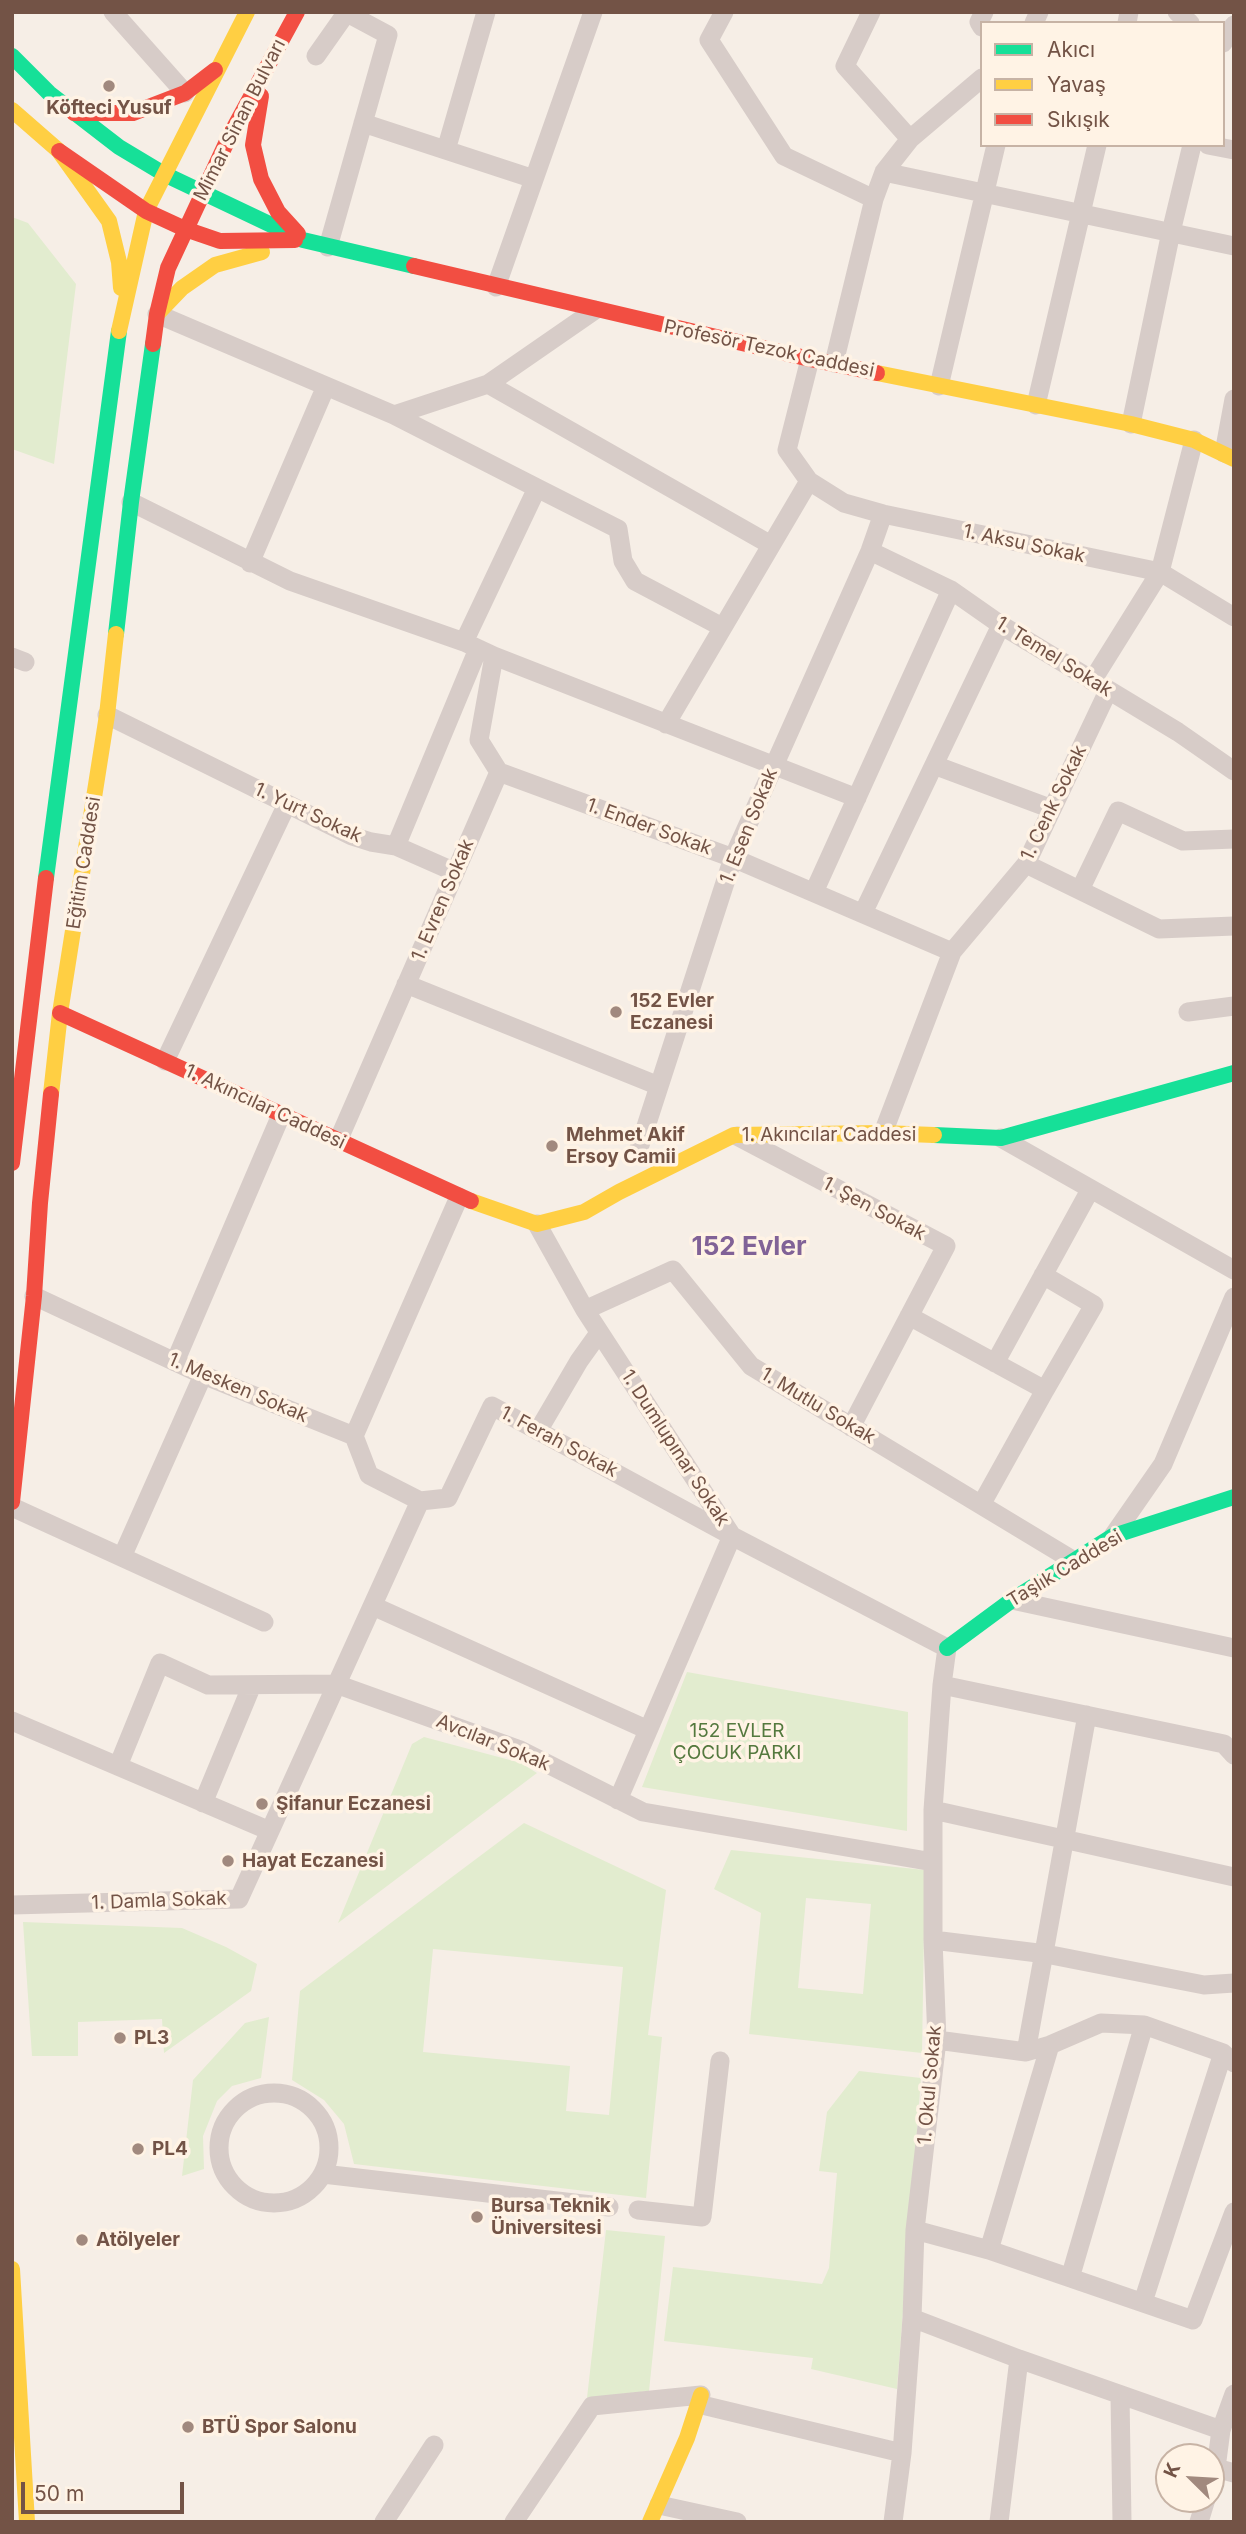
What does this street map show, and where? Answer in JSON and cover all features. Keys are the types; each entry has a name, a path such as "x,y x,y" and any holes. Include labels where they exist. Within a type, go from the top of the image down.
{"main road":[{"path":"123,310 146,211 247,12"},
{"name":"Mimar Sinan Bulvarı","path":"185,229 267,66 298,12"},
{"path":"12,56 49,93 119,147 164,174 303,240"},
{"path":"267,66 253,145 261,179 278,212 303,240"},
{"path":"74,113 133,113 185,93 204,81 218,67"},
{"path":"12,110 58,151 146,211 185,229 220,241 303,240"},
{"path":"58,151 109,222 119,262 123,310"},
{"name":"Eğitim Caddesi","path":"12,1505 60,1013 107,715 131,502 157,314 168,268 185,229"},
{"path":"157,314 182,288 215,265 303,240"},
{"name":"Profesör Tezok Caddesi","path":"303,240 810,359 1131,424 1194,440 1229,456"},
{"name":"Eğitim Caddesi","path":"12,1163 19,1021 123,310"},
{"name":"1. Akıncılar Caddesi","path":"60,1013 459,1197 537,1224 583,1212 734,1135 883,1133 1001,1138 1234,1073"},
{"name":"Taşlık Caddesi","path":"947,1648 1012,1600 1113,1536 1230,1504"},
{"path":"12,2269 31,2519"},
{"path":"655,2514 700,2400"}],"street":[{"path":"113,12 185,93"},
{"path":"224,12 237,30"},
{"path":"446,150 486,12"},
{"path":"496,287 593,12"},
{"path":"724,12 709,40 784,156 874,199"},
{"path":"871,12 845,66 910,139"},
{"path":"316,56 347,13 388,35 328,247"},
{"path":"834,363 874,199 884,172 910,139 980,80"},
{"path":"363,123 534,179"},
{"path":"939,386 995,147"},
{"path":"1037,405 1097,147"},
{"path":"1131,424 1192,147"},
{"path":"884,172 1234,246"},
{"path":"394,415 488,384 595,310"},
{"path":"157,314 394,415 618,529 622,561 635,582 722,627"},
{"path":"666,724 809,481 787,450 810,359"},
{"path":"488,384 771,545"},
{"path":"250,563 326,386"},
{"path":"1229,456 1234,399"},
{"name":"1. Cenk Sokak","path":"883,1133 952,952 1026,864 1052,809 1100,686 1160,572 1194,440"},
{"name":"1. Aksu Sokak","path":"809,481 844,503 883,514 1160,572 1234,617"},
{"path":"396,846 479,649 537,488"},
{"path":"131,502 290,582 479,649 857,798"},
{"name":"1. Esen Sokak","path":"639,1148 733,858 870,551 883,514"},
{"name":"1. Temel Sokak","path":"870,551 951,590 1001,625 1178,732 1234,771"},
{"path":"814,892 951,590"},
{"path":"863,914 1001,625"},
{"path":"479,649 479,740 499,772"},
{"name":"1. Yurt Sokak","path":"107,715 352,836 396,846 455,872"},
{"path":"934,765 1052,809"},
{"name":"1. Ender Sokak","path":"499,772 733,858 952,952"},
{"name":"1. Evren Sokak","path":"338,1141 499,772"},
{"path":"165,1061 287,804"},
{"path":"1080,890 1118,811 1183,841 1234,839"},
{"path":"1026,864 1159,929 1234,926"},
{"path":"406,984 659,1086"},
{"path":"1188,1012 1234,1006"},
{"path":"174,1362 281,1115"},
{"name":"1. Şen Sokak","path":"734,1135 946,1246 851,1427"},
{"path":"1001,1138 1234,1270"},
{"path":"995,1363 1090,1190"},
{"path":"336,1684 420,1501 369,1475 354,1436 459,1197"},
{"name":"1. Dumlupınar Sokak","path":"537,1224 584,1310 732,1536 947,1648"},
{"name":"1. Mutlu Sokak","path":"584,1310 673,1270 751,1366 1074,1561"},
{"path":"981,1505 1094,1305 1043,1275"},
{"name":"1. Mesken Sokak","path":"34,1296 203,1375 354,1436"},
{"path":"1113,1536 1163,1464 1234,1297"},
{"path":"909,1316 1045,1391"},
{"path":"538,1431 579,1361 599,1333"},
{"path":"122,1557 203,1375"},
{"name":"1. Ferah Sokak","path":"420,1501 448,1498 492,1406 732,1536"},
{"path":"12,1505 264,1622"},
{"path":"618,1800 732,1536"},
{"path":"1012,1600 1234,1648"},
{"path":"373,1606 648,1730"},
{"name":"1. Okul Sokak","path":"893,2522 902,2453 912,2318 915,2230 937,2040 933,1940 933,1810 947,1648"},
{"name":"Avcılar Sokak","path":"118,1766 159,1664 208,1685 336,1684 520,1750 642,1812 933,1862"},
{"name":"1. Damla Sokak","path":"12,1905 239,1899 336,1684"},
{"path":"203,1802 252,1685"},
{"path":"942,1685 1230,1743"},
{"path":"1027,2052 1087,1715"},
{"path":"12,1721 270,1831"},
{"path":"933,1810 1234,1877"},
{"path":"933,1940 1046,1954 1204,1985 1234,1983"},
{"path":"937,2040 1027,2052 1101,2023 1144,2025 1228,2058 1143,2302"},
{"path":"1070,2278 1144,2025"},
{"path":"989,2250 1050,2045"},
{"path":"638,2210 702,2217 720,2061"},
{"path":"275,2092 293,2096 310,2105 322,2120 329,2137 330,2156 323,2174 313,2189 298,2199 280,2204 262,2203 245,2196 231,2185 222,2169 218,2151 220,2133 228,2117 241,2104 257,2095 275,2092"},
{"path":"323,2174 609,2207"},
{"path":"915,2230 989,2250 1193,2320 1234,2212"},
{"path":"912,2318 1221,2430"},
{"path":"999,2522 1019,2359"},
{"path":"1221,2443 1221,2430 1234,2394"},
{"path":"1120,2395 1122,2522"},
{"path":"514,2522 592,2406 700,2400 902,2453"},
{"path":"384,2522 435,2445"},
{"path":"655,2514 737,2522"}],"green space":[{"path":"12,217 28,223 76,284 54,464 12,449"},
{"name":"152 EVLER ÇOCUK PARKI","path":"687,1672 908,1712 907,1831 642,1787"},
{"path":"424,1737 521,1763 537,1773 338,1923 412,1744"},
{"path":"524,1823 666,1890 648,2035 662,2037 646,2198 354,2164 344,2124 324,2100 292,2080 300,1991","holes":["433,1949 623,1967 609,2115 566,2111 570,2066 423,2052"]},
{"path":"731,1850 925,1870 922,2053 749,2034 761,1913 714,1889","holes":["806,1898 871,1904 863,1994 798,1988"]},
{"path":"23,1922 182,1928 257,1964 251,1991 164,2053 162,2019 78,2022 78,2056 32,2056"},
{"path":"269,2017 261,2078 232,2086 217,2101 203,2136 204,2169 182,2176 193,2080 245,2023"},
{"path":"859,2071 921,2078 897,2389 811,2369 813,2358 664,2341 673,2267 822,2284 829,2268 837,2173 819,2171 827,2112"},
{"path":"606,2230 665,2236 649,2391 587,2398"}],"traffic: fast":[{"path":"12,56 49,93 119,147 164,174 303,240 414,266"},
{"path":"46,878 119,331"},
{"path":"116,634 153,344"},
{"path":"934,1135 1001,1138 1234,1073"},
{"path":"947,1648 1012,1600 1113,1536 1234,1497"}],"traffic: slow":[{"path":"119,331 146,211 247,12"},
{"path":"12,110 59,151 109,221 119,262 121,288"},
{"path":"158,313 182,288 215,265 262,252"},
{"path":"877,373 1131,424 1194,440 1234,459"},
{"path":"51,1094 60,1013 107,715 116,634"},
{"path":"471,1201 537,1224 584,1212 734,1135 934,1135"},
{"path":"12,2269 27,2522"},
{"path":"650,2522 687,2438 701,2395"}],"traffic: jam":[{"path":"153,344 168,268 230,135 297,12"},
{"path":"74,113 133,113 185,93 215,70"},
{"path":"261,96 253,145 261,179 278,212 298,234"},
{"path":"59,151 146,211 185,229 220,241 295,240"},
{"path":"414,266 877,373"},
{"path":"12,1163 46,878"},
{"path":"60,1013 471,1201"},
{"path":"12,1502 34,1296 51,1094"}],"place":[{"name":"Köfteci Yusuf","path":"109,86"},
{"name":"152 Evler Eczanesi","path":"616,1012"},
{"name":"Mehmet Akif Ersoy Camii","path":"552,1146"},
{"name":"Şifanur Eczanesi","path":"262,1804"},
{"name":"Hayat Eczanesi","path":"228,1861"},
{"name":"PL3","path":"120,2038"},
{"name":"PL4","path":"138,2149"},
{"name":"Bursa Teknik Üniversitesi","path":"477,2217"},
{"name":"Atölyeler","path":"82,2240"},
{"name":"BTÜ Spor Salonu","path":"188,2427"}],"district":[{"name":"152 Evler","path":"749,1247"}]}
